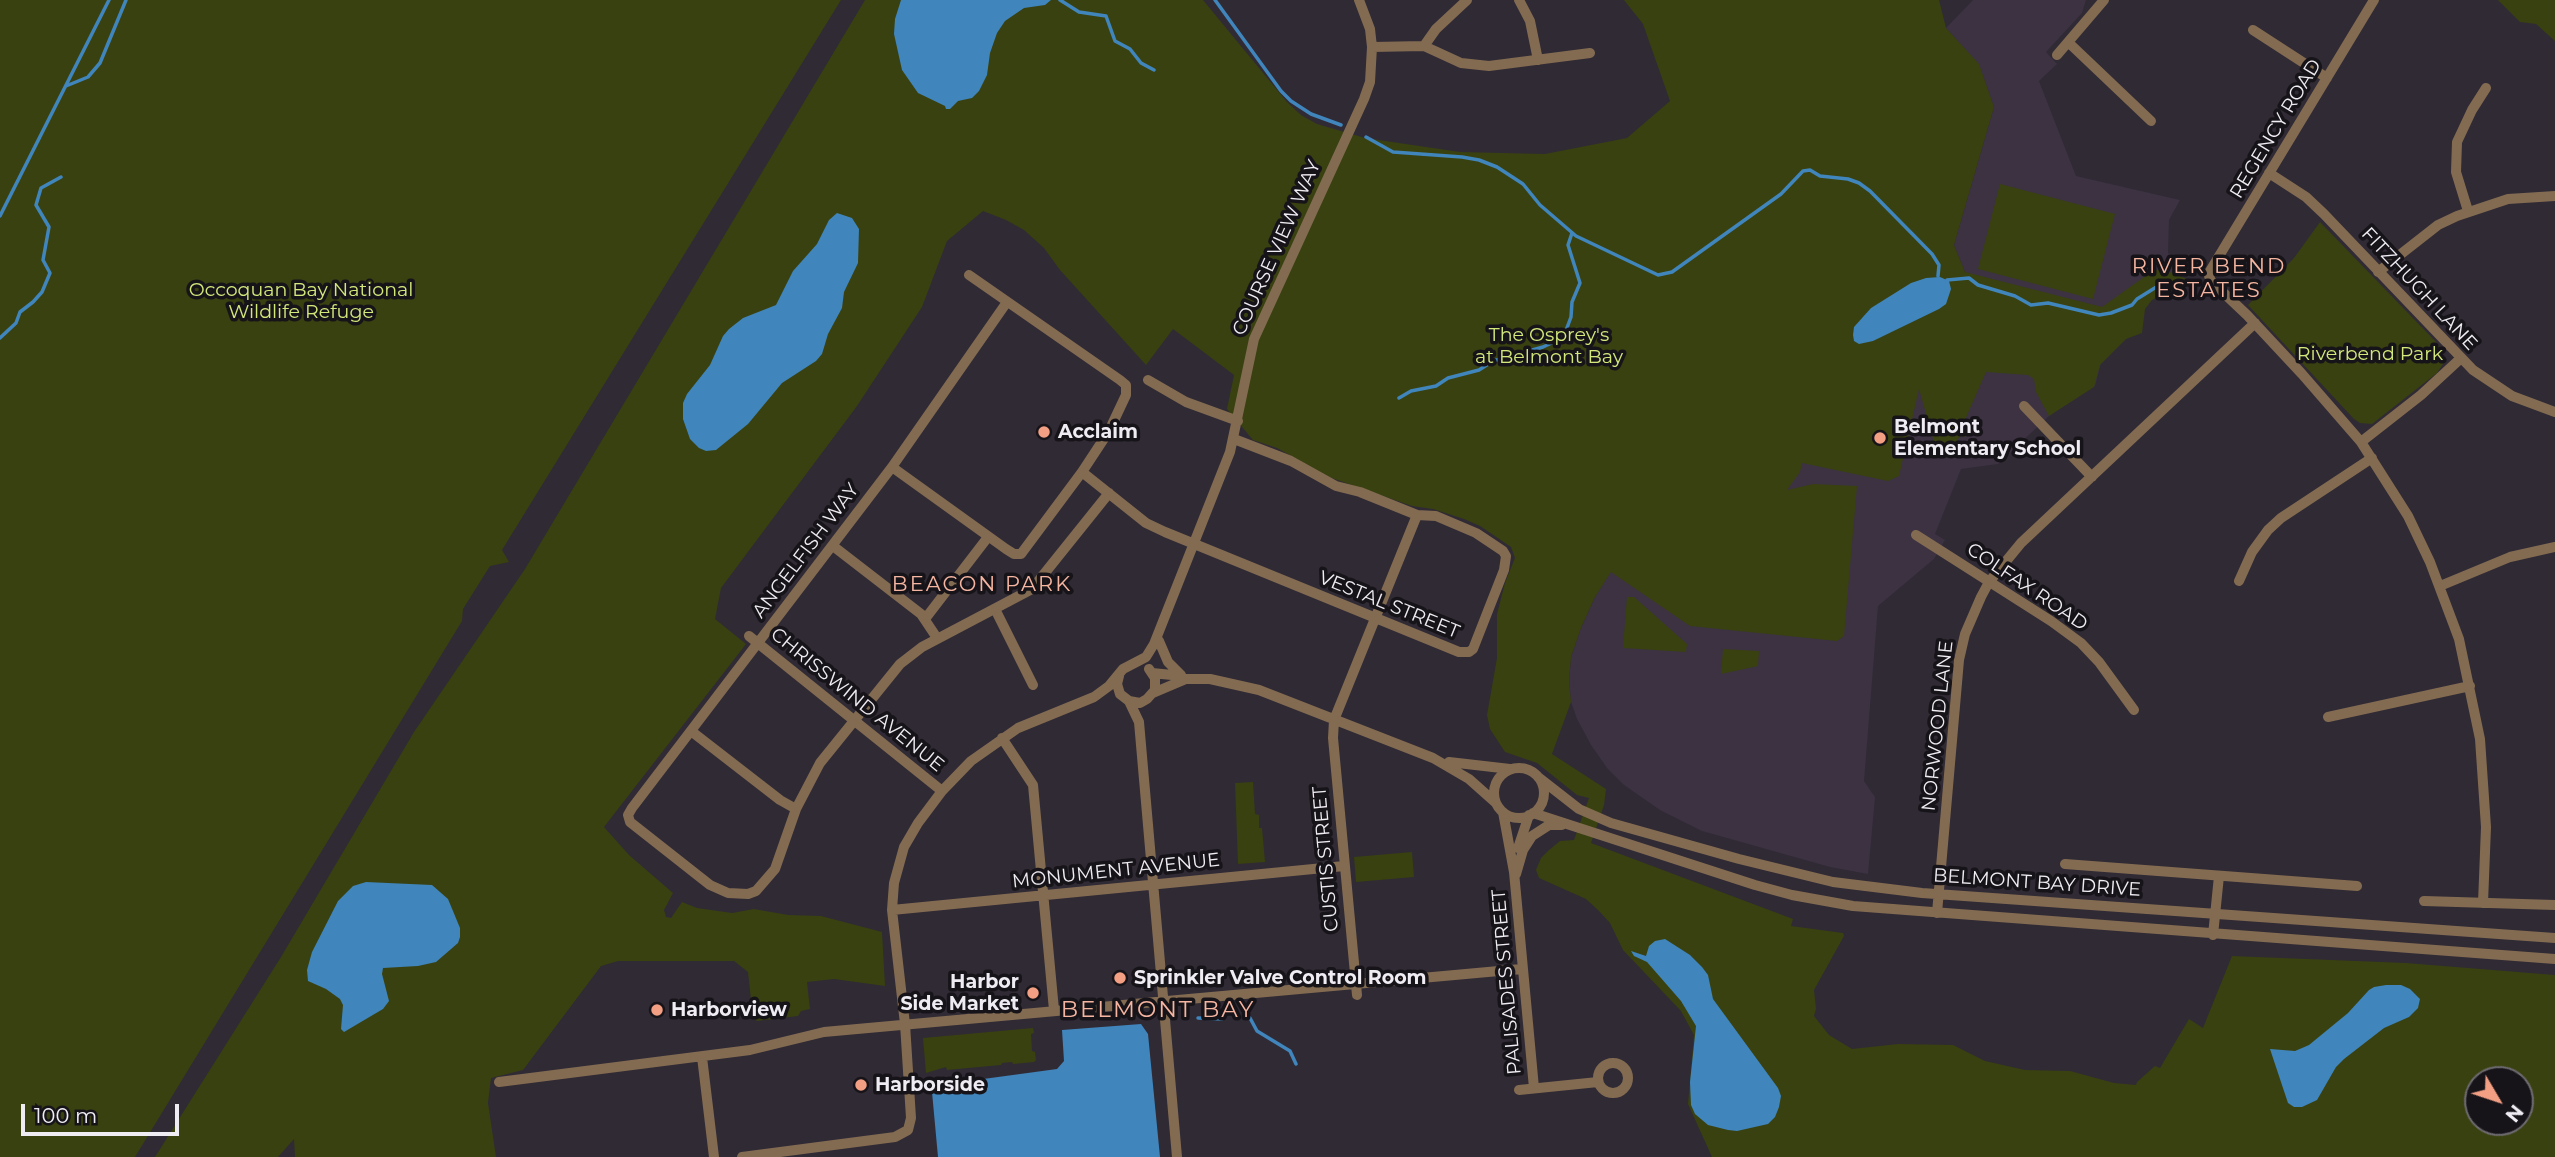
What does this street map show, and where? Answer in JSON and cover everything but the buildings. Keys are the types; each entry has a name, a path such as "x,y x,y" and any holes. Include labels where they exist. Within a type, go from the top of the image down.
{"street":[{"name":"COURSE VIEW WAY","path":"1134,664 1147,656 1160,635 1234,439 1254,339 1370,82 1370,29 1359,0"},
{"path":"1424,46 1436,29 1467,0"},
{"path":"1519,0 1530,21 1538,60"},
{"path":"2056,55 2104,0"},
{"name":"REGENCY ROAD","path":"2255,323 2211,281 2210,271 2374,0"},
{"path":"2253,30 2327,78"},
{"path":"2069,43 2151,121"},
{"path":"1372,47 1424,46 1446,57 1476,66 1590,53"},
{"path":"2468,211 2456,172 2457,142 2486,88"},
{"name":"FITZHUGH LANE","path":"2269,173 2316,206 2460,359 2501,390 2555,412"},
{"path":"2378,272 2438,225 2468,211 2508,199 2555,196"},
{"path":"892,467 988,537 1014,554 1021,554 1082,472 1109,431 1126,395 1126,385 969,275"},
{"name":"ANGELFISH WAY","path":"796,809 775,869 761,887 748,894 728,893 710,885 633,825 628,817 754,640 833,546 892,467 1007,302"},
{"path":"2255,323 2331,405 2361,442 2408,516 2440,586 2459,639 2480,739 2486,827 2483,903"},
{"name":"NORWOOD LANE","path":"1937,914 1959,660 1972,613 1989,582 2021,544 2255,323"},
{"path":"2361,442 2421,395 2460,359"},
{"path":"1148,380 1186,402 1238,421"},
{"path":"2024,406 2092,477"},
{"name":"VESTAL STREET","path":"1082,472 1146,523 1464,653 1473,649 1504,570 1506,556 1498,547 1476,533 1436,516 1417,515 1368,495 1328,483 1292,461 1234,439"},
{"path":"2239,581 2252,552 2268,530 2281,518 2372,458"},
{"path":"691,731 780,800 796,809 820,763 906,658 937,638 1026,593 1037,584 1109,493"},
{"path":"1334,720 1417,515"},
{"name":"COLFAX ROAD","path":"1916,536 2051,621 2081,643 2099,662 2134,710"},
{"path":"925,619 988,537"},
{"path":"833,546 925,619 937,638"},
{"path":"2440,586 2510,556 2555,547"},
{"path":"995,609 1033,685"},
{"name":"COURSE VIEW WAY","path":"1151,671 1160,635"},
{"path":"1160,635 1168,662 1186,679"},
{"name":"CHRISSWIND AVENUE","path":"754,640 942,791"},
{"name":"BELMONT BAY DRIVE","path":"742,1157 895,1137 908,1130 911,1118 905,1024 892,910 894,883 904,847 942,791 971,761 1002,738 1035,719 1094,697 1127,667 1134,664 1186,679 1210,679 1242,685 1433,758 1460,764 1528,770 1579,809 1611,823 1833,882 1938,894 2555,937"},
{"path":"1139,722 1155,681 1151,671"},
{"path":"1119,676 1117,688 1139,722 1177,1157"},
{"name":"BELMONT BAY DRIVE","path":"1094,697 1126,699 1140,703 1186,679"},
{"path":"2328,716 2470,686"},
{"name":"CUSTIS STREET","path":"1334,720 1333,738 1356,989"},
{"path":"1002,738 1033,785 1054,1010"},
{"name":"BELMONT BAY DRIVE","path":"1433,758 1469,779 1499,808 1514,817 1531,814 1792,895 1853,906 2555,959"},
{"path":"1499,808 1494,793 1496,783 1511,769"},
{"path":"1531,814 1544,796 1538,777"},
{"name":"PALISADES STREET","path":"1499,808 1514,876 1534,1088"},
{"name":"PALISADES STREET","path":"1514,876 1518,848 1531,814"},
{"path":"1514,876 1523,850 1532,836 1549,825 1573,826"},
{"path":"2065,864 2357,886"},
{"name":"MONUMENT AVENUE","path":"892,910 1344,866"},
{"path":"2214,934 2219,876"},
{"path":"2424,901 2555,905"},
{"path":"499,1082 750,1050 824,1032 1163,1001 1356,989 1521,969"},
{"path":"702,1057 714,1157"},
{"path":"1519,1090 1598,1082"}],"shaded area":[{"name":"Belmont Elementary School","path":"1973,0 2086,0 2082,13 2046,52 2057,64 2039,81 2076,176 2180,200 2169,220 2168,253 2179,257 2173,277 2110,328 2095,386 2049,416 1998,464 1961,469 1935,534 1945,540 1934,559 1878,606 1864,781 1875,797 1868,874 1830,867 1702,831 1660,810 1624,785 1607,768 1577,719 1571,702 1571,657 1595,597 1611,571 1973,292 1954,245 1994,107 1979,65 1946,28"}],"green space":[{"name":"Occoquan Bay National Wildlife Refuge","path":"0,0 841,0 502,550 509,562 490,566 463,609 462,621 135,1157 0,1157"},
{"name":"The Osprey's at Belmont Bay","path":"865,0 1203,0 1287,102 1301,115 1317,124 1365,138 1460,152 1545,154 1627,138 1670,101 1643,24 1624,0 1939,0 1946,28 1979,64 1994,107 1954,245 1965,272 2102,307 2154,270 2165,270 2189,280 2152,300 2145,309 2142,333 2126,339 2100,365 2094,387 2049,416 2036,392 2034,379 2028,375 1986,372 1965,420 1966,437 1960,436 1952,448 1944,450 1934,442 1919,389 1899,476 1888,481 1802,463 1800,472 1787,490 1813,484 1857,486 1844,636 1837,641 1690,626 1611,572 1595,597 1571,657 1571,702 1552,754 1606,789 1604,805 1591,843 1793,919 1791,926 1843,933 1844,936 1814,990 1814,1016 1829,1035 1852,1049 1898,1044 1953,1045 1985,1061 2025,1070 2070,1071 2114,1083 2136,1085 2155,1066 2160,1068 2189,1019 2203,1028 2232,956 2406,963 2555,975 2555,1157 1712,1157 1688,1104 1694,1035 1681,1011 1623,950 1610,923 1599,911 1586,899 1539,878 1536,870 1541,858 1560,841 1574,840 1589,798 1577,795 1537,763 1505,752 1490,729 1487,715 1497,658 1497,614 1515,558 1511,547 1480,526 1464,519 1433,509 1412,506 1329,477 1277,448 1253,440 1227,409 1234,375 1173,329 1146,365 1060,270 1044,248 1024,230 983,211 947,241 922,307 857,406 721,588 715,619 746,644 604,827 629,855 673,893 664,910 666,917 671,918 682,902 697,908 732,913 754,909 788,915 821,916 882,932 885,986 834,979 807,982 810,1009 801,1011 798,1016 757,1021 753,1018 748,972 734,961 618,961 601,966 523,1070 491,1078 488,1103 496,1157 295,1157 294,1139 278,1157 155,1157 281,957 414,732 525,569"},
{"path":"2498,0 2555,0 2555,41 2536,24 2520,22"},
{"path":"2000,184 2115,214 2093,299 1978,269"},
{"name":"Riverbend Park","path":"2320,222 2437,343 2444,355 2443,364 2437,373 2372,424 2360,423 2354,419 2248,305 2294,258"},
{"path":"1627,597 1634,597 1687,644 1686,652 1623,648"},
{"path":"1723,649 1759,651 1758,666 1721,674"},
{"path":"1253,782 1255,814 1259,815 1259,828 1262,828 1265,862 1238,864 1235,783"},
{"path":"1412,852 1414,877 1356,882 1354,857"},
{"path":"1033,1028 1034,1033 1031,1034 1032,1051 1035,1052 1036,1060 1034,1062 947,1070 946,1067 926,1073 923,1038"}],"water":[{"path":"901,0 1051,0 1045,5 1024,8 1005,21 997,33 990,53 987,75 979,91 972,98 958,101 950,109 946,109 945,106 918,93 902,70 894,34"},
{"path":"837,213 852,218 859,229 858,263 844,292 842,308 828,334 822,354 816,361 782,383 748,424 716,450 706,451 699,448 690,439 683,419 683,403 687,394 710,365 729,329 743,318 776,305 793,271 817,244 829,220"},
{"path":"1940,277 1949,281 1951,289 1946,304 1873,341 1859,344 1854,341 1854,327 1871,308 1911,283"},
{"path":"366,882 432,885 448,899 460,928 460,937 458,943 436,962 383,968 389,1001 383,1009 344,1032 341,1029 343,1005 340,999 308,981 307,970 312,952 338,901 353,886"},
{"path":"1665,939 1690,955 1702,967 1708,975 1713,999 1778,1088 1781,1096 1779,1107 1768,1124 1737,1131 1728,1130 1708,1125 1695,1114 1691,1105 1690,1082 1696,1026 1681,1001 1647,962 1634,956 1631,951 1646,956 1649,946 1655,941"},
{"path":"2386,985 2401,985 2410,989 2420,999 2418,1008 2409,1017 2384,1028 2344,1059 2336,1067 2317,1100 2302,1107 2294,1107 2288,1103 2270,1049 2295,1051 2309,1045 2348,1013 2369,990"},
{"path":"1141,1024 1148,1034 1160,1157 938,1157 932,1092 939,1085 1057,1069 1064,1061 1062,1030"}],"waterway":[{"path":"0,216 109,0"},
{"path":"66,86 88,77 100,63 126,0"},
{"path":"1060,0 1079,12 1106,16 1115,41 1130,49 1141,63 1154,70"},
{"path":"1215,0 1291,101 1311,114 1341,125"},
{"path":"1366,137 1393,152 1462,157 1497,167 1523,184 1540,205 1576,236 1658,275 1672,272 1781,194 1803,171 1810,170 1820,176 1848,179 1870,191 1932,254 1939,265 1938,276"},
{"path":"0,338 16,323 20,312 42,292 50,273 43,260 49,227 36,205 41,188 61,177"},
{"path":"1399,398 1411,391 1436,386 1448,378 1479,370 1493,361 1558,340 1565,333 1571,317 1572,302 1580,283 1568,245 1572,233"},
{"path":"1947,280 1969,278 1978,285 2015,296 2031,305 2048,303 2099,315 2132,305 2166,281"},
{"path":"1246,1016 1257,1031 1290,1051 1296,1064"},
{"path":"1198,1018 1222,1019"}],"place":[{"name":"Acclaim","path":"1044,432"},
{"name":"Belmont Elementary School","path":"1880,438"},
{"name":"Sprinkler Valve Control Room","path":"1120,978"},
{"name":"Harbor Side Market","path":"1033,993"},
{"name":"Harborview","path":"657,1010"},
{"name":"Harborside","path":"861,1085"}],"district":[{"name":"RIVER BEND ESTATES","path":"2209,279"},
{"name":"BEACON PARK","path":"982,585"},
{"name":"BELMONT BAY","path":"1158,1010"}]}
